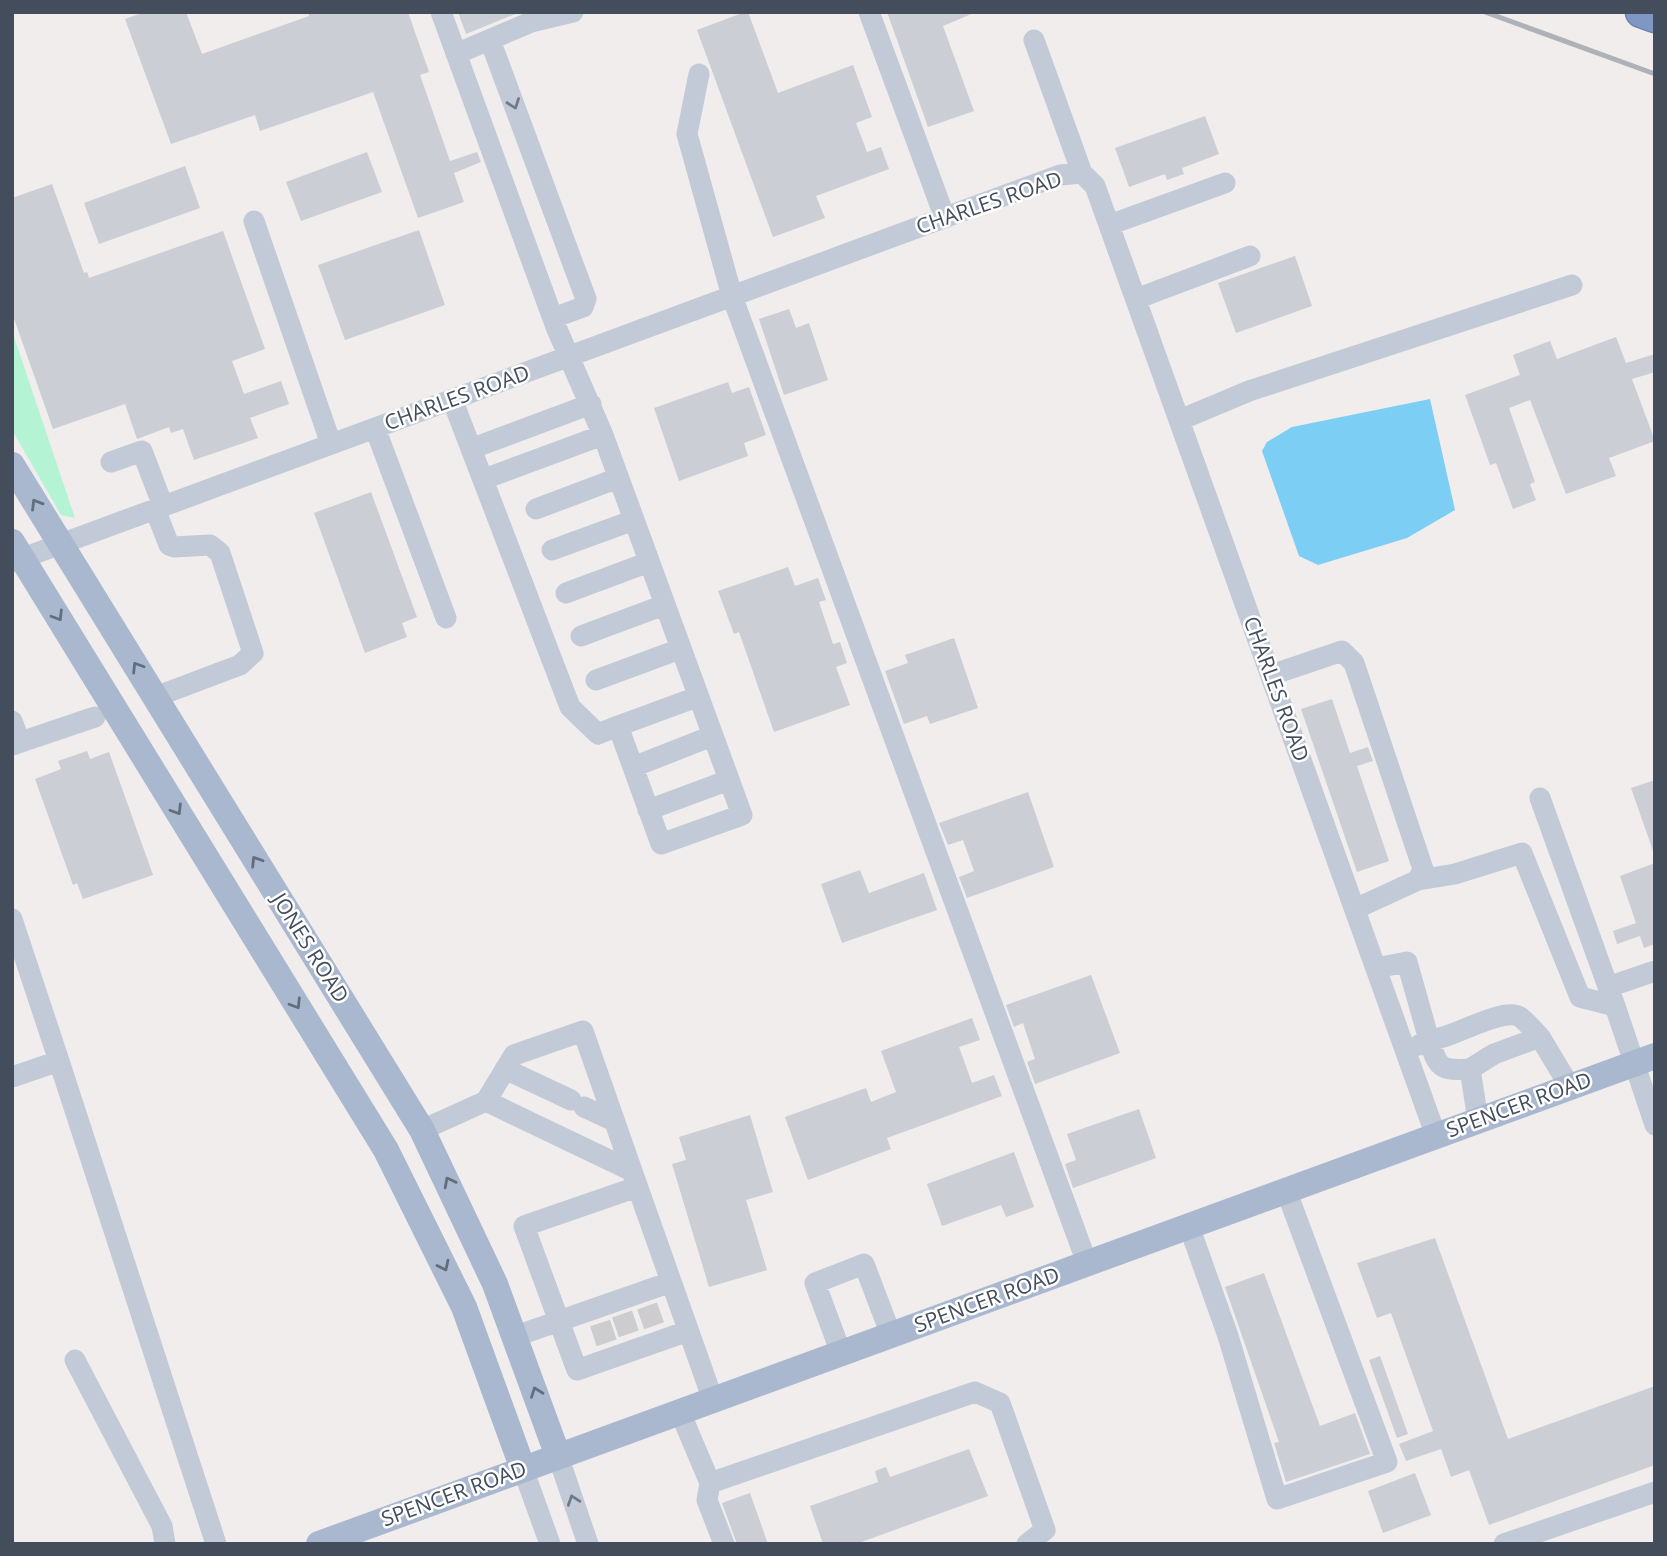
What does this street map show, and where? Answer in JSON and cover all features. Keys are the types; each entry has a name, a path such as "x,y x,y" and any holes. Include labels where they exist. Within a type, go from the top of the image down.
{"highway":[{"path":"1641,12 1655,17"}],"main road":[{"name":"JONES ROAD","path":"12,464 422,1130 473,1233 516,1336 558,1456"},
{"name":"JONES ROAD","path":"16,554 386,1150 464,1307 523,1469"},
{"name":"SPENCER ROAD","path":"319,1544 1644,1060"},
{"path":"386,1150 422,1130"}],"street":[{"path":"441,12 553,318 603,435 742,815 661,844 618,726"},
{"path":"456,54 531,22 573,12"},
{"path":"869,12 945,218"},
{"path":"490,40 586,299 583,307 553,318"},
{"path":"1034,40 1082,173"},
{"path":"699,74 687,134 732,296 1087,1263"},
{"name":"CHARLES ROAD","path":"16,554 61,544 571,358 1060,175 1082,173 1095,186 1436,1136"},
{"path":"1109,225 1225,183"},
{"path":"254,221 331,444"},
{"path":"1136,299 1250,256"},
{"path":"1180,420 1249,391 1572,285"},
{"path":"453,399 570,707 597,734 697,697"},
{"path":"473,448 591,404"},
{"path":"375,428 446,618"},
{"path":"484,479 603,435"},
{"path":"111,462 142,451 169,545 210,545 219,553 253,653 240,665 155,697"},
{"path":"536,509 618,478"},
{"path":"552,550 634,520"},
{"path":"566,593 649,562"},
{"path":"581,636 664,605"},
{"path":"596,680 680,649"},
{"path":"1271,676 1342,651 1354,663 1423,869 1419,880"},
{"path":"12,721 16,743 95,717"},
{"path":"633,767 712,736"},
{"path":"649,810 729,780"},
{"path":"1540,798 1612,997 1644,1060 1655,1125"},
{"path":"1355,909 1419,880 1455,874 1522,853 1580,997 1612,997 1655,971"},
{"path":"12,919 216,1544"},
{"path":"1376,968 1407,962 1429,1040 1440,1066 1447,1071 1470,1069 1494,1054 1540,1037"},
{"path":"1406,1051 1429,1040 1442,1040 1505,1014 1519,1016 1540,1037 1570,1087"},
{"path":"422,1130 486,1101 514,1055 583,1031 713,1400"},
{"path":"12,1077 59,1061"},
{"path":"505,1069 614,1121"},
{"path":"1470,1069 1478,1121"},
{"path":"486,1101 635,1179"},
{"path":"635,1179 524,1226 576,1370 610,1352 657,1336 688,1331"},
{"path":"1189,1226 1228,1336 1277,1499 1387,1462 1286,1190"},
{"path":"841,1353 815,1283 864,1264 891,1335"},
{"path":"516,1336 559,1321 597,1316 620,1308 644,1299 671,1282"},
{"path":"75,1360 162,1527 165,1544"},
{"path":"710,1483 975,1392 1000,1403 1045,1531 1027,1544"},
{"path":"680,1412 710,1483 707,1500 724,1544"},
{"path":"558,1456 588,1544"},
{"path":"523,1469 550,1544"},
{"path":"1504,1544 1655,1492"}],"green space":[{"path":"12,331 75,518 61,515 12,430"}],"water":[{"path":"1430,399 1455,510 1407,538 1318,565 1299,556 1262,451 1267,442 1292,427"}],"building":[{"path":"145,12 186,12 202,54 309,16 308,12 408,12 429,72 420,75 450,161 477,152 481,162 454,173 464,202 418,218 373,92 260,131 255,115 171,144 125,19"},
{"path":"458,12 520,12 466,34"},
{"path":"748,12 778,93 853,65 872,117 856,123 867,152 881,147 889,169 816,196 825,218 773,237 697,30"},
{"path":"887,12 976,12 943,26 974,111 928,127"},
{"path":"1205,116 1219,154 1182,168 1184,174 1167,180 1165,174 1129,187 1115,148"},
{"path":"367,152 382,192 301,221 286,182"},
{"path":"185,166 200,208 99,244 84,203"},
{"path":"52,184 84,273 87,272 89,278 223,231 265,349 232,361 244,394 281,381 289,404 250,418 258,438 194,460 183,429 171,433 169,427 137,439 125,404 53,429 12,313 12,198"},
{"path":"419,230 445,305 345,340 318,265"},
{"path":"1295,256 1312,306 1236,333 1218,283"},
{"path":"789,309 796,328 809,323 828,380 784,395 759,319"},
{"path":"1616,337 1626,363 1655,354 1655,372 1632,379 1655,441 1609,458 1616,476 1566,494 1530,400 1509,408 1535,482 1530,484 1536,500 1513,509 1496,463 1490,465 1465,395 1520,375 1513,355 1550,341 1557,359"},
{"path":"728,382 732,393 749,387 766,435 744,443 748,456 679,481 654,408"},
{"path":"371,492 417,617 402,623 407,637 365,653 314,513"},
{"path":"788,567 795,586 818,578 826,600 819,602 833,644 840,642 847,663 836,667 850,705 774,732 739,632 734,634 718,591"},
{"path":"954,638 978,708 930,724 927,716 904,724 885,671 908,663 905,655"},
{"path":"1332,699 1350,753 1368,747 1373,761 1357,766 1389,861 1357,872 1301,709"},
{"path":"87,751 90,759 109,752 153,875 83,899 77,883 73,885 35,779 61,769 58,761"},
{"path":"1655,780 1655,851 1653,851 1631,788"},
{"path":"1028,792 1054,867 967,898 959,877 974,871 963,840 948,845 939,823"},
{"path":"1655,863 1655,944 1644,948 1640,936 1617,944 1613,931 1636,923 1620,876"},
{"path":"860,870 869,893 924,873 937,910 842,943 821,884"},
{"path":"1091,975 1120,1053 1035,1084 1027,1062 1035,1059 1023,1023 1014,1027 1006,1005"},
{"path":"972,1018 980,1040 959,1047 972,1083 994,1075 1002,1096 887,1138 891,1149 808,1180 785,1117 866,1088 871,1102 896,1092 881,1051"},
{"path":"1139,1109 1156,1158 1073,1188 1065,1164 1076,1160 1067,1134"},
{"path":"750,1115 773,1192 746,1200 767,1270 709,1287 672,1164 686,1160 679,1137"},
{"path":"1014,1152 1034,1207 1006,1217 1001,1205 942,1226 927,1184"},
{"path":"1435,1238 1508,1439 1655,1386 1655,1465 1489,1525 1469,1470 1451,1477 1441,1449 1406,1461 1399,1444 1433,1431 1391,1313 1377,1318 1357,1263"},
{"path":"1264,1273 1320,1426 1355,1413 1370,1454 1286,1482 1274,1443 1279,1442 1225,1287"},
{"path":"1380,1356 1408,1434 1397,1438 1369,1360"},
{"path":"969,1449 988,1496 856,1544 823,1544 810,1506 878,1482 875,1471 886,1467 890,1477"},
{"path":"1415,1473 1431,1515 1383,1533 1368,1491"},
{"path":"750,1493 768,1544 737,1544 722,1503"}],"tunnel":[{"path":"647,1306 656,1331"},
{"path":"622,1314 631,1340"},
{"path":"600,1323 608,1347"}],"railway":[{"path":"1485,12 1655,74"}]}
